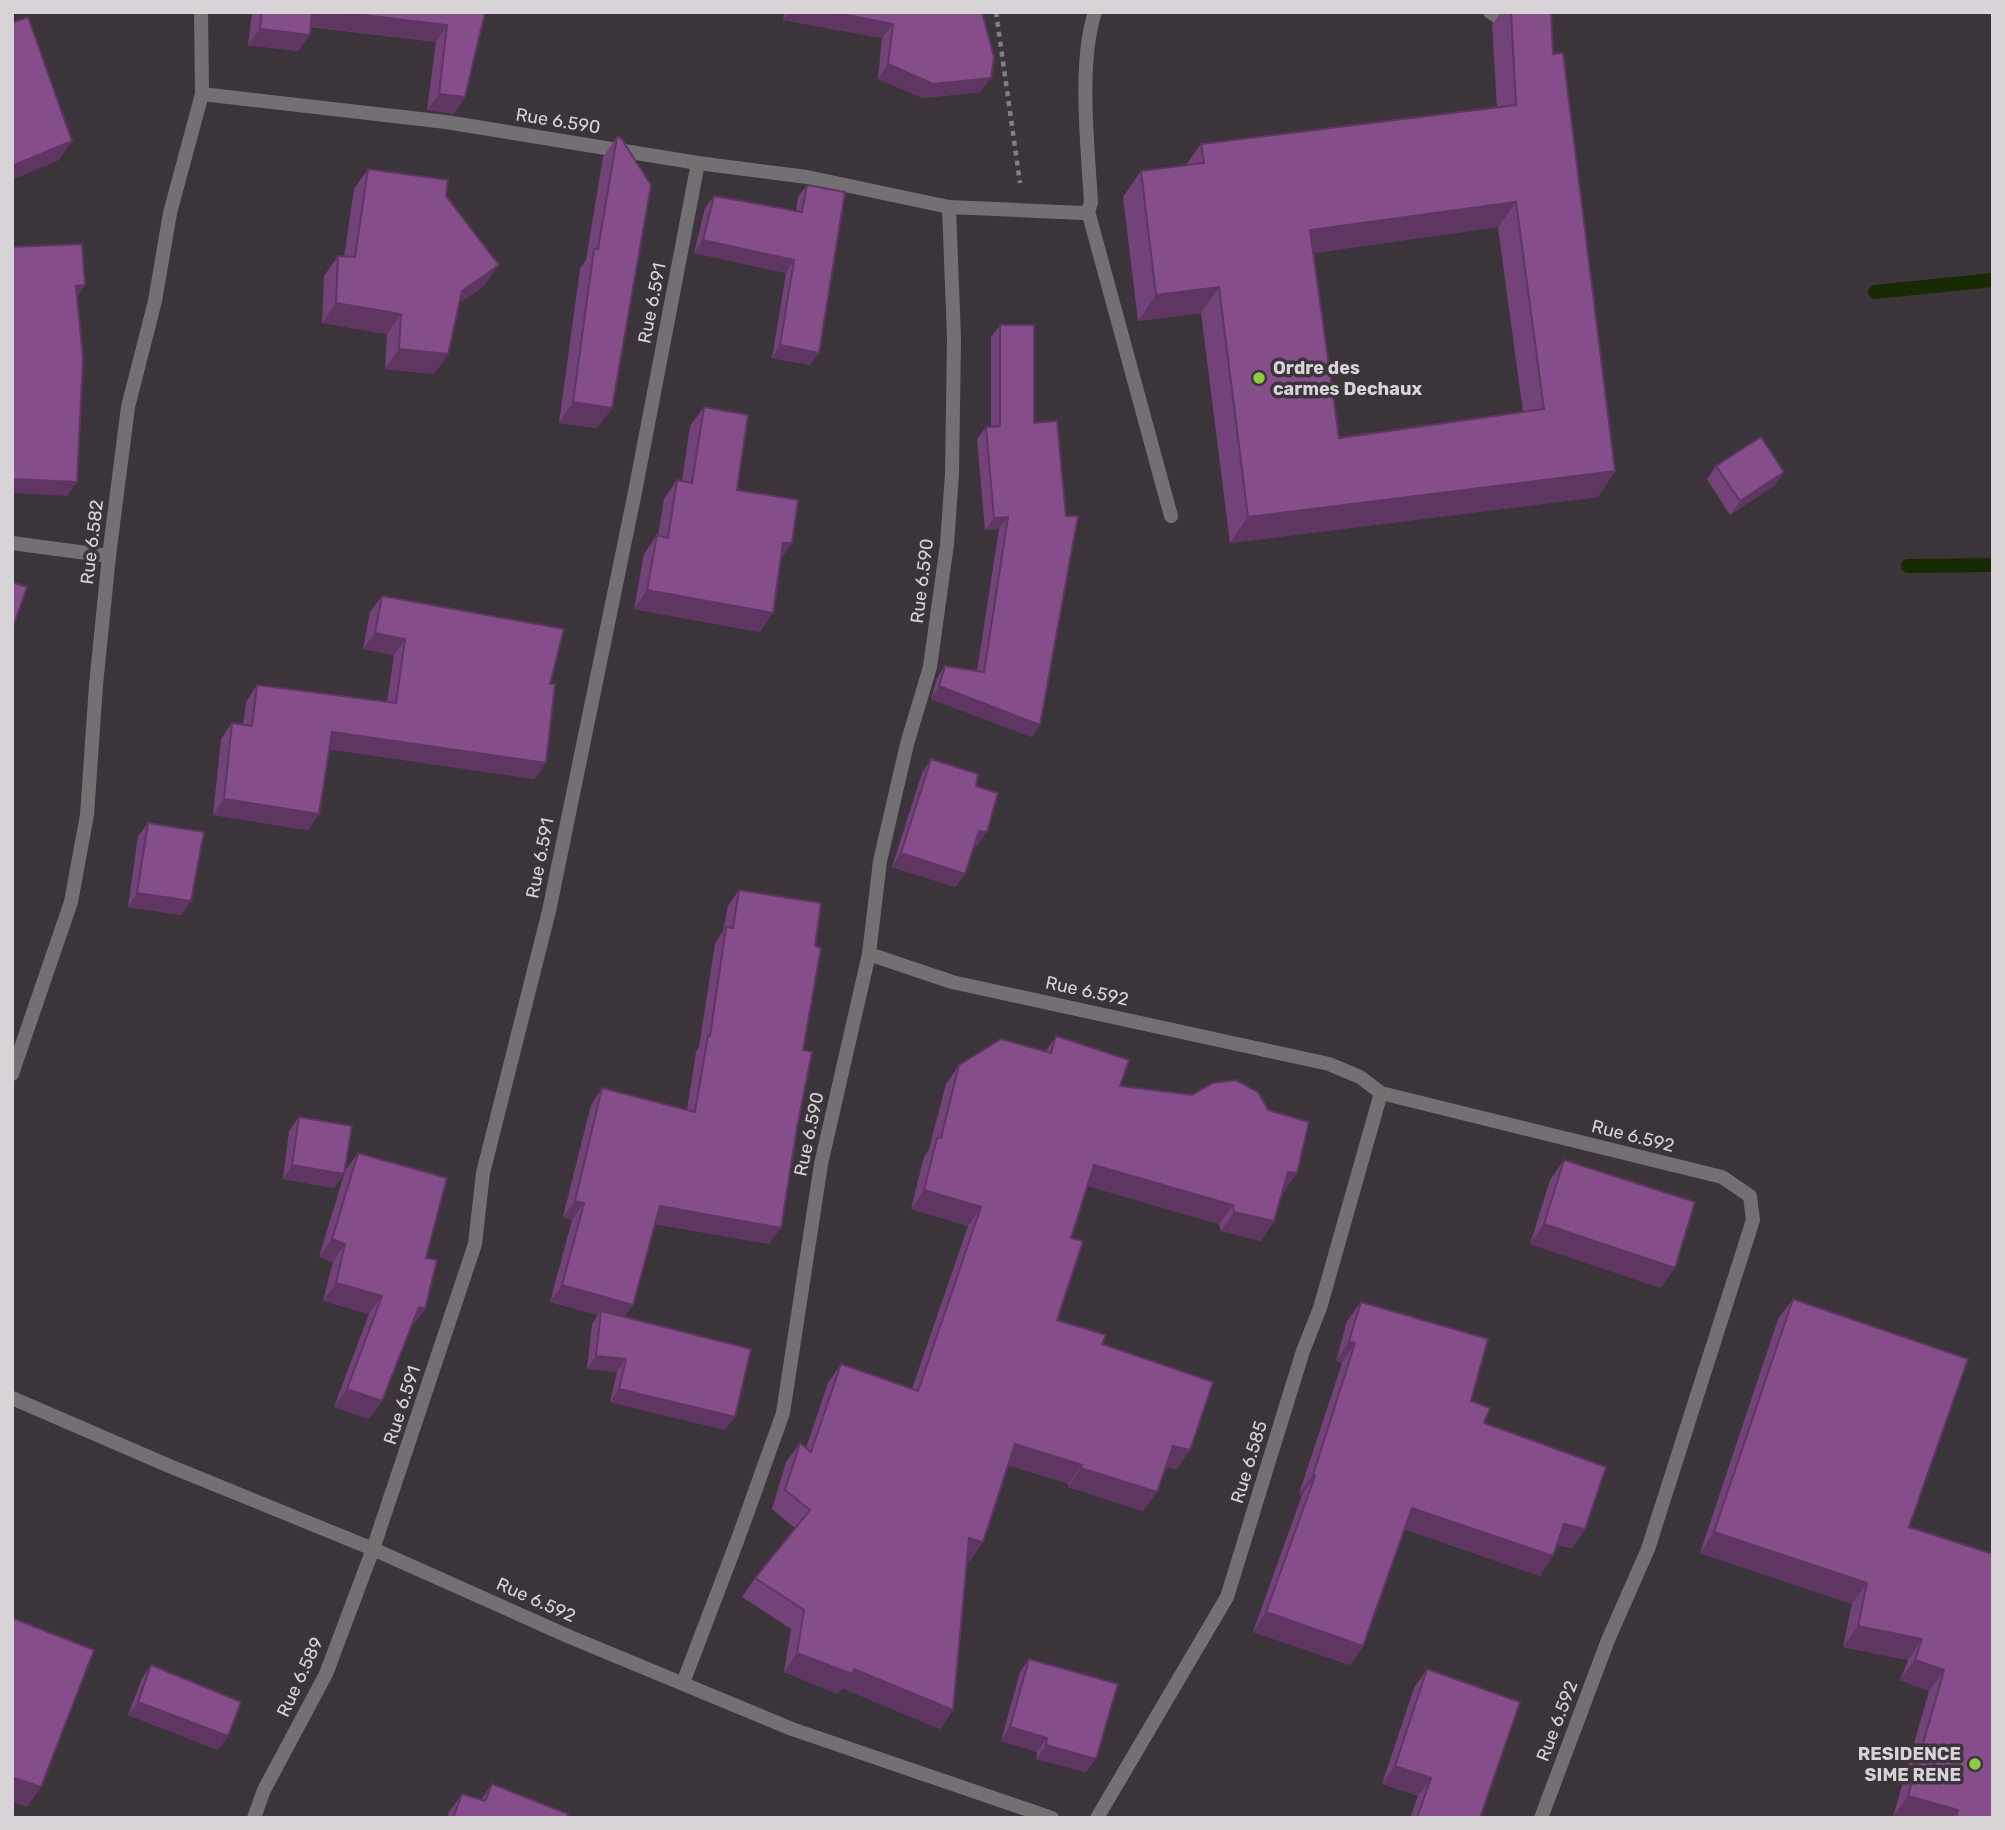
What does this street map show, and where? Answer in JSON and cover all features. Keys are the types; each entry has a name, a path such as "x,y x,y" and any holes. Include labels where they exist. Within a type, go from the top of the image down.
{"street":[{"name":"Rue 6.582","path":"12,1074 71,902 87,815 96,685 128,407 155,301 170,214 202,94 201,12"},
{"path":"1095,12 1089,30 1086,92 1091,202 1088,211 1171,516"},
{"name":"Rue 6.590","path":"202,94 446,122 698,163 807,177 949,207 954,400 947,544 930,667 907,744 880,861 869,954 821,1164 783,1413 683,1683"},
{"name":"Rue 6.591","path":"373,1549 475,1244 483,1173 549,911 633,506 698,163"},
{"path":"949,207 1082,214 1088,211"},
{"path":"12,543 109,556"},
{"name":"Rue 6.592","path":"869,954 951,982 1329,1064 1360,1077 1381,1093 1722,1177 1750,1196 1753,1220 1648,1549 1608,1640 1541,1818"},
{"name":"Rue 6.585","path":"1097,1818 1227,1597 1303,1350 1320,1308 1381,1093"},
{"name":"Rue 6.592","path":"12,1398 792,1729 1052,1818"},
{"name":"Rue 6.589","path":"254,1818 264,1790 326,1674 373,1549"}],"path":[{"path":"996,12 1023,211"}],"building":[{"path":"262,12 312,12 310,35 260,29"},
{"path":"339,12 485,12 465,97 439,94 447,25"},
{"path":"832,12 982,12 994,57 991,78 933,84 888,64 893,24"},
{"name":"Ordre des carmes Dechaux","path":"1511,12 1551,12 1553,54 1563,53 1615,471 1248,517 1219,287 1156,295 1141,171 1204,163 1201,144 1516,105","holes":["1516,202 1544,409 1339,438 1310,230"]},
{"path":"28,17 72,141 12,166 12,23"},
{"path":"617,137 621,138 651,185 612,408 573,402 594,249 598,249"},
{"path":"368,169 448,180 446,196 499,265 462,291 448,354 399,349 401,314 336,303 338,256 355,257"},
{"path":"807,185 845,192 819,353 780,345 794,260 703,240 714,196 802,212"},
{"path":"82,244 85,285 76,286 83,358 77,482 12,479 12,247"},
{"path":"1000,325 1034,325 1034,423 1057,421 1066,516 1078,516 1040,725 939,686 945,666 984,672 1008,517 994,518 986,427 1000,426"},
{"path":"704,407 748,415 737,490 798,500 792,543 783,543 773,613 647,590 657,535 668,538 677,480 692,483"},
{"path":"1761,437 1784,472 1740,501 1716,466"},
{"path":"12,582 27,587 12,630"},
{"path":"382,596 564,629 550,684 555,684 546,763 332,732 319,814 224,799 232,723 252,726 257,685 396,703 405,639 375,633"},
{"path":"931,759 978,774 976,786 998,793 987,832 979,831 965,874 901,853"},
{"path":"148,823 204,832 191,901 137,893"},
{"path":"739,890 821,903 815,946 821,948 803,1050 812,1052 781,1228 660,1206 633,1305 562,1285 584,1203 575,1201 602,1088 695,1112 708,1035 710,1036 726,927 733,928"},
{"path":"1056,1036 1129,1060 1120,1086 1192,1095 1213,1083 1236,1080 1258,1092 1268,1110 1309,1122 1297,1173 1288,1172 1274,1221 1234,1212 1233,1205 1094,1165 1071,1238 1083,1241 1057,1320 1106,1335 1102,1344 1213,1382 1190,1450 1173,1446 1157,1492 1015,1444 983,1542 969,1538 953,1710 854,1669 852,1674 797,1653 804,1610 755,1578 810,1510 785,1490 800,1443 811,1452 841,1364 918,1391 981,1207 924,1190 937,1138 941,1138 959,1065 1001,1039 1051,1053"},
{"path":"299,1117 352,1126 344,1174 292,1165"},
{"path":"358,1153 447,1178 426,1258 437,1260 425,1309 419,1307 382,1401 347,1389 382,1296 336,1283 345,1244 332,1239"},
{"path":"1564,1160 1695,1202 1675,1268 1544,1224"},
{"path":"1793,1299 1968,1359 1909,1527 1993,1554 1993,1818 1956,1818 1958,1810 1908,1796 1944,1670 1915,1660 1922,1639 1858,1626 1867,1583 1714,1532"},
{"path":"1361,1302 1488,1339 1471,1401 1490,1408 1484,1423 1606,1467 1585,1529 1564,1524 1553,1556 1412,1508 1363,1646 1266,1612 1315,1476 1313,1475 1355,1343 1349,1341"},
{"path":"601,1311 751,1349 735,1417 619,1389 626,1359 596,1356"},
{"path":"12,1618 94,1650 41,1787 12,1777"},
{"path":"1029,1659 1118,1684 1096,1759 1046,1745 1047,1738 1010,1727"},
{"path":"151,1665 241,1702 228,1736 138,1702"},
{"path":"1427,1669 1520,1702 1480,1818 1417,1818 1431,1778 1395,1766"},
{"path":"492,1784 568,1814 567,1818 453,1818 462,1794 485,1801"}],"waterway":[{"path":"1875,292 1993,280"},
{"path":"1908,566 1993,565"}],"place":[{"name":"Ordre des carmes Dechaux","path":"1259,378"},
{"name":"RESIDENCE SIME RENE","path":"1975,1764"}]}
